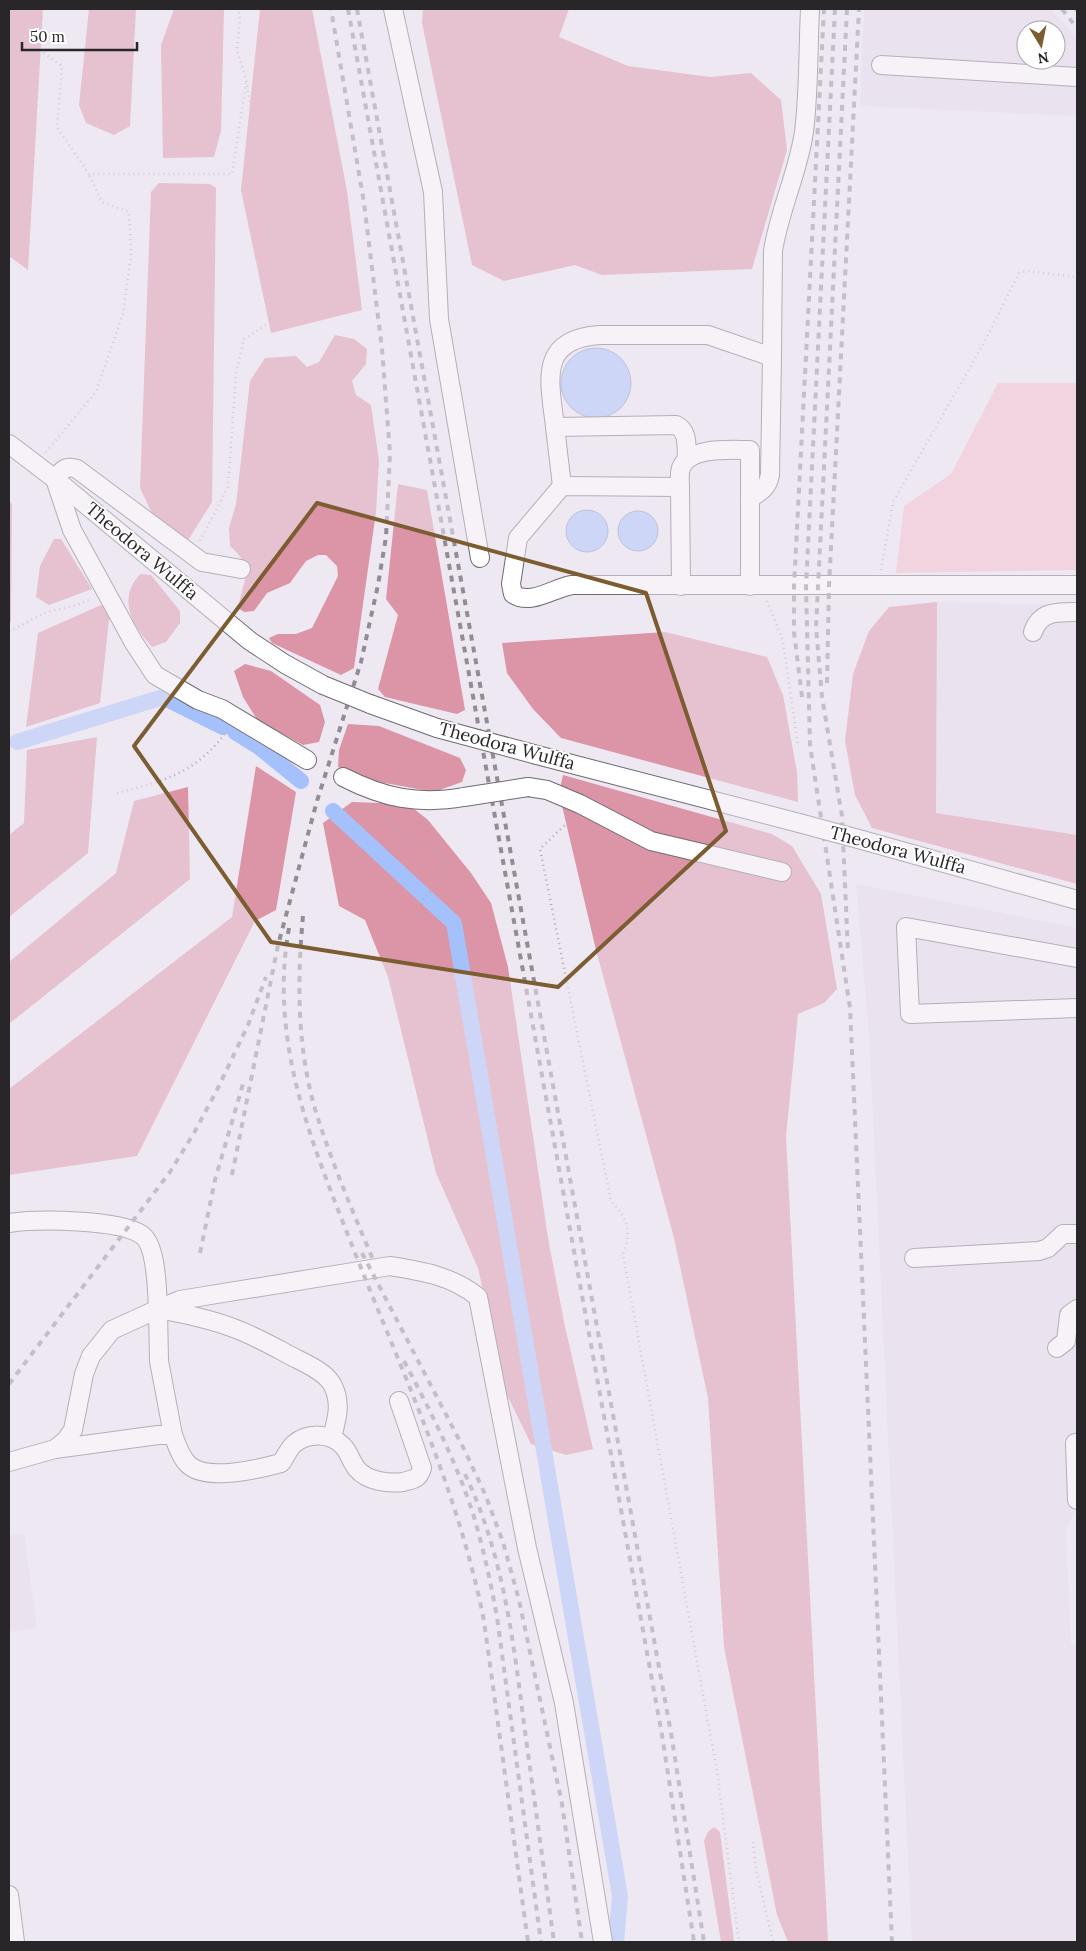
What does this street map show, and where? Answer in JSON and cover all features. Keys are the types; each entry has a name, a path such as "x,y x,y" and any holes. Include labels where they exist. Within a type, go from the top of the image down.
{"street":[{"path":"393,9 433,192 439,318 480,558"},
{"path":"750,498 769,484 773,251 775,234 798,165 804,132 810,9"},
{"path":"881,65 1077,78"},
{"path":"772,357 718,336 708,335 583,336 569,343 558,353 549,373 562,486 518,538 511,584 514,594 520,599 533,598 558,587 572,585 1077,585"},
{"path":"555,427 676,425 684,430 687,459 681,468 680,487 681,586"},
{"name":"Theodora Wulffa","path":"9,444 55,479 250,641 285,664 323,685 437,728 799,823 1077,900"},
{"path":"687,459 712,450 750,450 750,498 755,586"},
{"path":"241,569 202,562 77,469 69,466 64,468 55,479 72,530 155,675 198,700 222,709 307,760"},
{"path":"562,486 680,487"},
{"path":"1032,632 1036,623 1044,615 1059,612 1077,612"},
{"path":"343,777 359,786 389,796 421,800 464,797 528,787 554,793 651,841 782,872"},
{"path":"1077,958 906,927 910,1014 1077,1008"},
{"path":"9,1223 84,1222 115,1225 143,1235 152,1250 158,1309 159,1361 173,1435 188,1465 198,1471 220,1474 282,1463 294,1444 308,1437 332,1437 343,1446 357,1469 372,1479 392,1484 416,1479 420,1476 422,1468 399,1401"},
{"path":"914,1258 1040,1252 1048,1248 1063,1234 1077,1234"},
{"path":"55,1449 66,1440 73,1430 84,1374 90,1356 112,1330 180,1300 390,1266 425,1271 448,1279 478,1297 527,1548 564,1703 603,1942"},
{"path":"158,1309 235,1328 270,1344 323,1374 332,1384 338,1404 338,1414 332,1437"},
{"path":"1058,1348 1066,1341 1069,1315 1077,1309"},
{"path":"9,1462 55,1449 158,1435 173,1435"},
{"path":"1077,1443 1075,1443 1077,1500"},
{"path":"9,1895 15,1942"}],"path":[{"path":"194,556 203,532 228,487 236,373 244,339 272,322 277,290 261,161 246,80 236,50 240,19 238,9"},
{"path":"9,35 19,36 62,66 57,127 89,174 102,202 129,212 131,256 122,312 96,392 46,453 40,467"},
{"path":"89,174 232,174 246,80"},
{"path":"878,586 893,502 985,341 1019,273 1028,271 1077,277"},
{"path":"755,586 783,641 798,746"},
{"path":"9,631 46,612 77,605 107,593"},
{"path":"118,793 162,781 186,771 219,742 233,716"},
{"path":"359,786 363,798 374,813 391,822 413,840 438,852 447,867 446,877 424,898 418,914"},
{"path":"554,793 570,820 540,849 611,1201 623,1214 630,1236 623,1254 717,1771 739,1942"},
{"path":"752,1842 756,1869 773,1942"}],"highlighted area":[{"path":"317,503 646,593 726,831 558,987 271,942 134,746"}],"shaded area":[{"path":"9,9 43,9 28,270 9,256"},
{"path":"89,9 136,9 130,126 114,135 86,123 79,105"},
{"path":"174,9 224,9 221,131 214,157 163,158 161,45"},
{"path":"260,9 312,9 347,191 362,310 271,333 241,190"},
{"path":"423,9 569,9 559,37 628,66 710,77 751,73 781,100 787,150 752,269 602,275 575,265 504,281 472,265 422,23"},
{"path":"864,9 1051,9 1061,20 1016,20 1016,70 1066,70 1066,25 1077,37 1077,116 863,106 860,104"},
{"path":"159,183 210,184 216,188 212,502 187,542 152,513 140,488 151,192"},
{"path":"335,335 354,339 367,349 366,364 352,381 356,395 371,405 379,461 376,512 354,668 341,675 272,643 269,638 278,634 296,634 312,628 338,576 337,566 326,555 318,555 306,561 290,583 267,593 254,611 244,612 238,608 245,582 245,568 243,561 230,546 229,528 236,504 250,381 265,358 296,356 307,367 319,362"},
{"path":"998,383 1077,383 1077,570 896,573 904,506 951,474"},
{"path":"398,484 427,490 465,710 457,714 385,697 378,689 398,615 386,599"},
{"path":"9,501 12,504 11,622 9,623"},
{"path":"54,539 61,539 92,589 49,605 36,597 40,566"},
{"path":"140,574 151,575 180,611 180,623 166,642 152,647 133,621 128,602 133,583"},
{"path":"937,602 1077,605 1077,835 936,813"},
{"path":"937,602 936,813 1077,835 1077,884 872,828 855,795 845,741 853,674 869,631 889,607"},
{"path":"101,605 110,611 100,703 26,727 38,633"},
{"path":"665,632 767,657 783,695 797,772 798,802 561,738 533,709 507,673 502,643"},
{"path":"245,664 271,671 320,705 325,722 319,742 303,745 258,721 243,697 234,671"},
{"path":"348,724 379,726 460,758 466,770 462,782 434,792 374,781 338,767 339,750"},
{"path":"97,737 88,853 9,917 9,835 24,823 27,750"},
{"path":"256,766 296,792 276,910 255,921 137,1156 9,1175 9,1089 232,917"},
{"path":"563,775 772,834 792,846 821,894 837,989 824,1003 798,1014 786,1137 828,1941 826,1942 788,1942 777,1915 724,1647 708,1398 674,1238 596,950 559,793"},
{"path":"188,787 190,879 9,1024 9,962 116,873 134,801"},
{"path":"352,802 408,804 428,820 471,873 491,903 508,967 548,1238 564,1322 593,1449 566,1455 531,1444 505,1391 478,1268 436,1173 388,977 365,920 339,906 323,823"},
{"path":"856,884 1077,928 1077,1504 1066,1531 1071,1643 1077,1643 1077,1942 912,1942 869,1034"},
{"path":"24,1533 37,1628 9,1632 9,1535"},
{"path":"714,1827 720,1832 734,1942 721,1942 704,1841 708,1832"}],"water":[{"path":"596,348 609,351 621,358 628,370 631,383 628,396 621,408 609,415 596,418 583,415 571,408 564,396 561,383 564,370 571,358 583,351"},
{"path":"587,510 602,516 608,531 602,546 587,552 572,546 566,531 572,516"},
{"path":"638,511 652,517 658,531 652,545 638,551 624,545 618,531 624,517"}],"waterway":[{"path":"17,742 163,697 223,727"},
{"path":"235,732 259,747 301,781"},
{"path":"333,811 454,923 620,1896 616,1942"}],"railway":[{"path":"232,1175 278,945 317,801 361,662 378,585 386,537 390,453 382,349 364,203 331,9"},
{"path":"348,9 662,1735 694,1942"},
{"path":"357,9 671,1733 704,1942"},
{"path":"802,697 794,632 794,586 824,9"},
{"path":"835,9 806,586 810,745 850,1008 892,1942"},
{"path":"847,9 816,627 822,697 842,816 848,953"},
{"path":"827,683 829,586 859,9"},
{"path":"1062,9 1077,28"},
{"path":"303,916 299,989 302,1037 309,1085 328,1148 374,1262"},
{"path":"289,928 284,971 285,1013 290,1054 299,1095 324,1174 445,1480 473,1573 484,1621 528,1942"},
{"path":"9,1384 170,1172 217,1090 248,1025 266,977"},
{"path":"200,1253 215,1180 243,1084"},
{"path":"362,1253 465,1451 485,1494 503,1542 519,1600 562,1804 582,1942"},
{"path":"404,1361 434,1419 461,1479 475,1520 490,1580 497,1617 541,1942"},
{"path":"465,1474 489,1535 511,1628 554,1942"}]}
